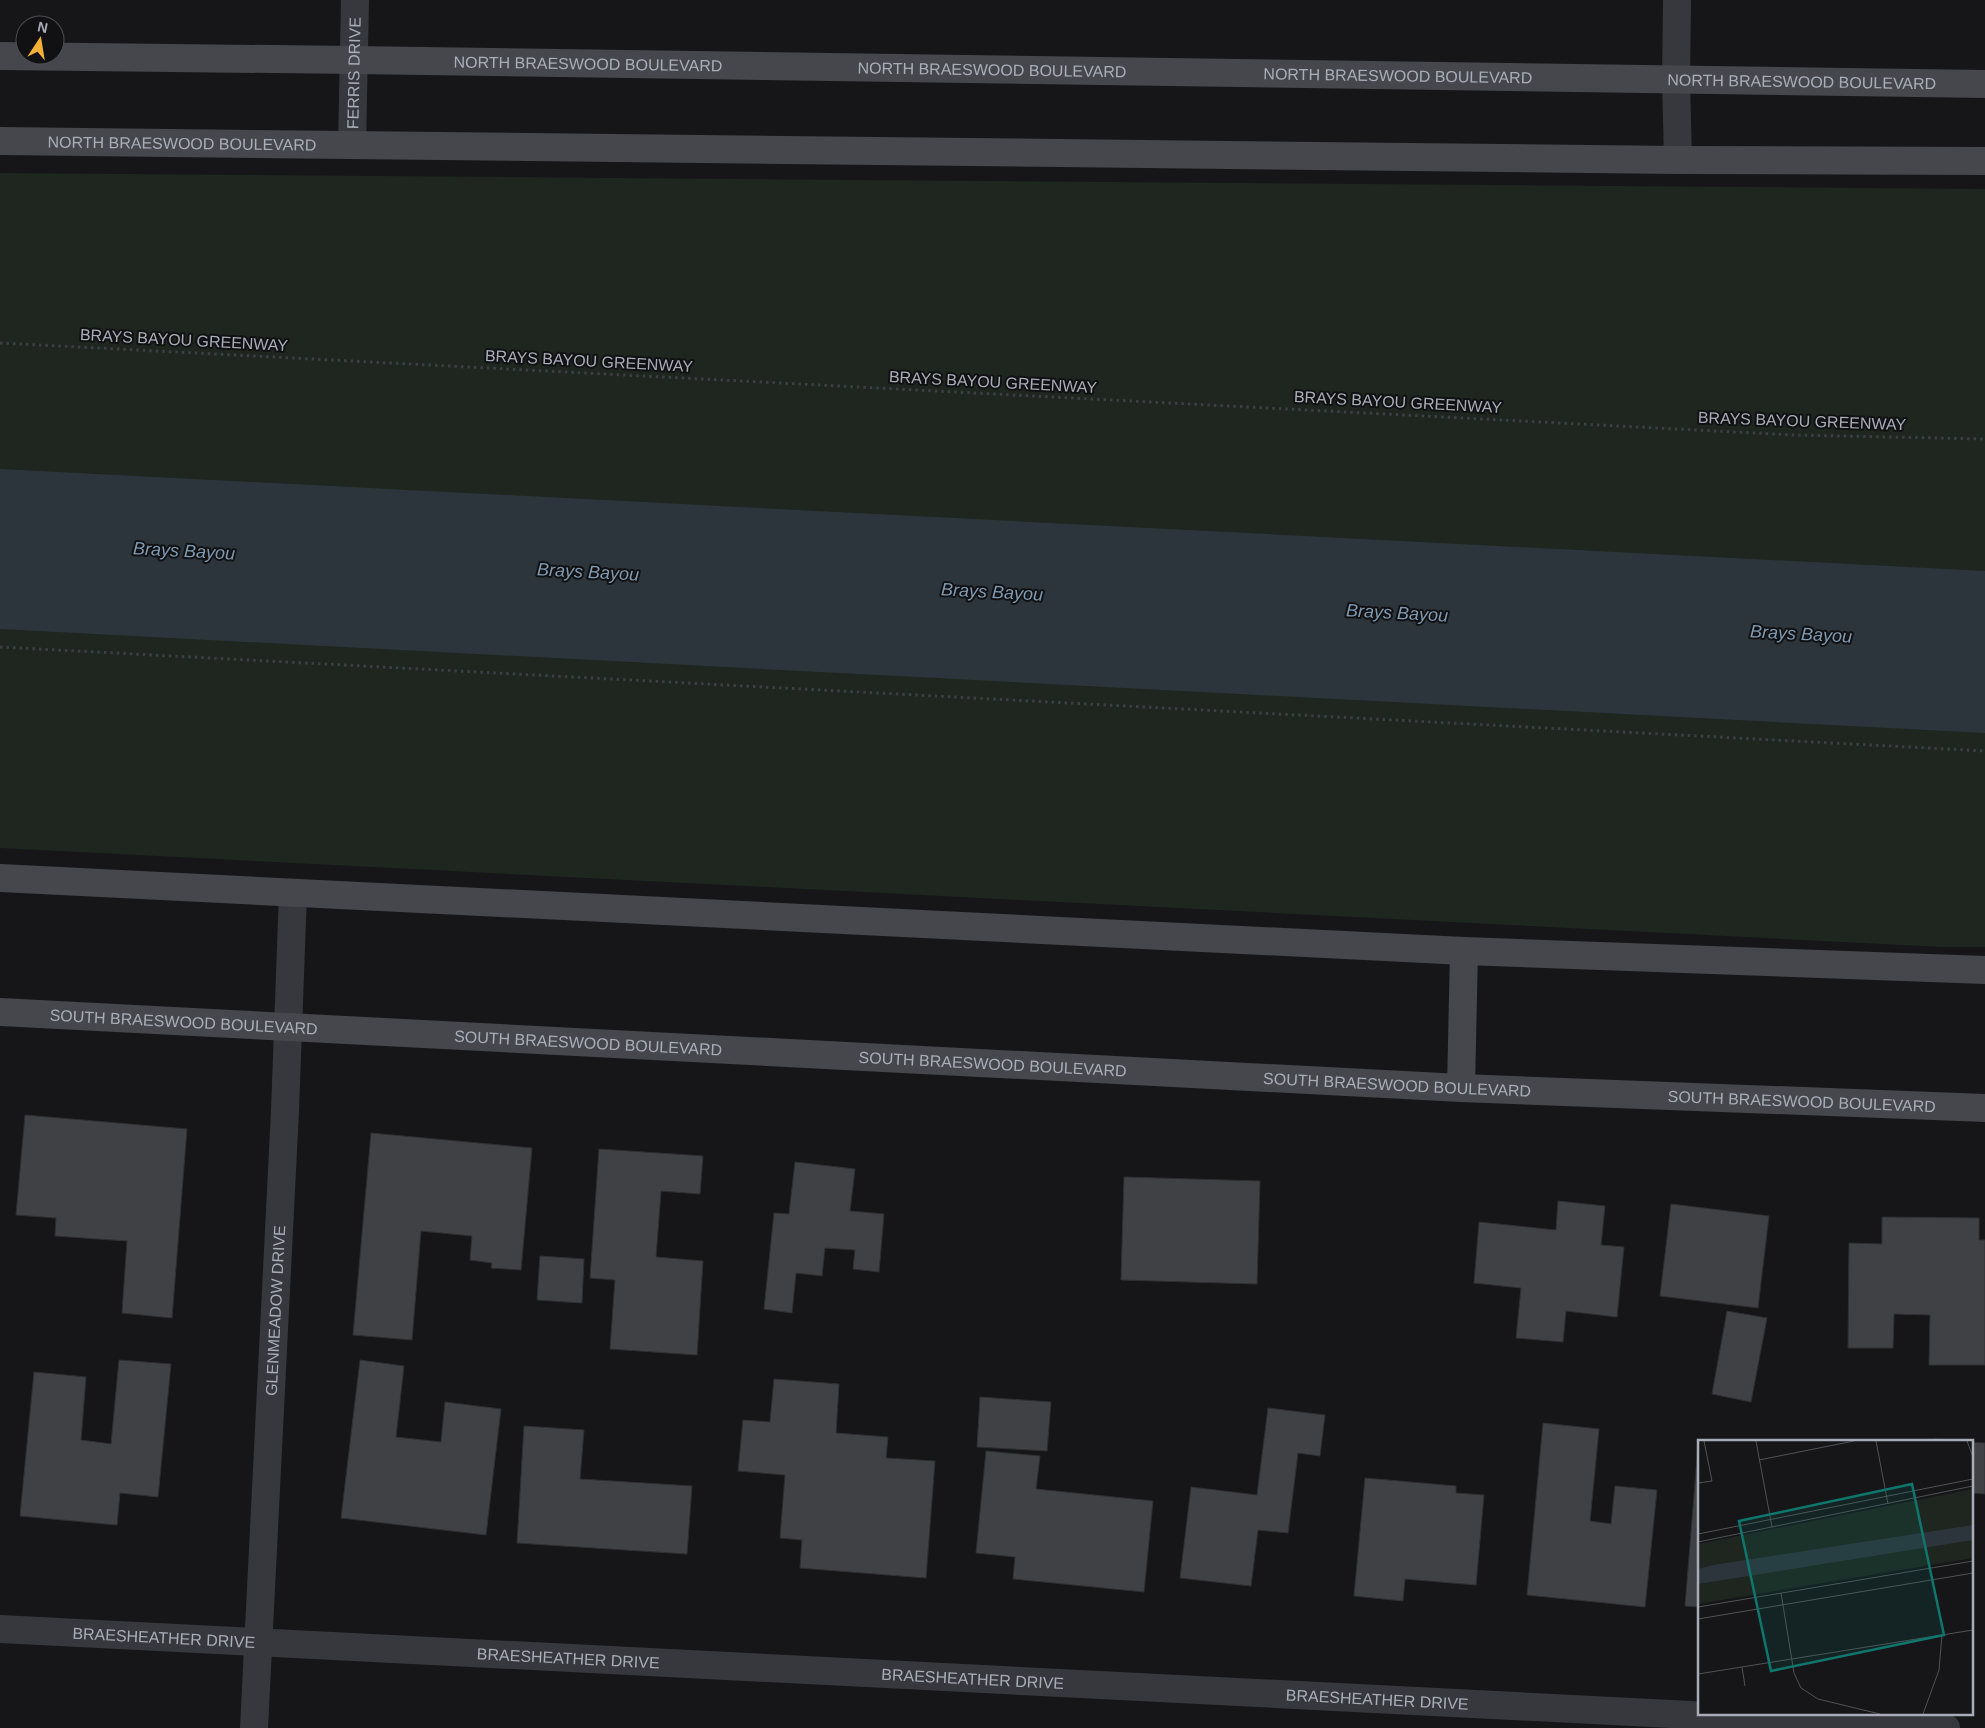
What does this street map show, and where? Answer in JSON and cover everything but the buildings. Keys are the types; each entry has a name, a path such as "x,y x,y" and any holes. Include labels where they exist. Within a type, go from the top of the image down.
{"main road":[{"name":"NORTH BRAESWOOD BOULEVARD","path":"0,56 1985,84"},
{"name":"NORTH BRAESWOOD BOULEVARD","path":"0,141 1985,162"},
{"path":"0,878 1464,951 1985,970"},
{"path":"1461,1088 1464,951"},
{"name":"SOUTH BRAESWOOD BOULEVARD","path":"0,1012 1461,1088 1985,1108"}],"street":[{"name":"FERRIS DRIVE","path":"352,145 355,0"},
{"path":"1677,0 1678,160"},
{"name":"GLENMEADOW DRIVE","path":"254,1728 260,1642 289,1026 293,893"},
{"name":"BRAESHEATHER DRIVE","path":"0,1629 1698,1715"},
{"name":"BRAESHEATHER DRIVE","path":"1711,1716 1946,1728"}],"path":[{"name":"BRAYS BAYOU GREENWAY","path":"0,343 1794,435 1985,439"},
{"path":"0,647 1985,751"}],"shaded area":[{"path":"0,173 1985,189 1985,947 1942,947 0,848"}],"water":[{"name":"Brays Bayou","path":"0,469 1985,571 1985,733 0,629"}]}
